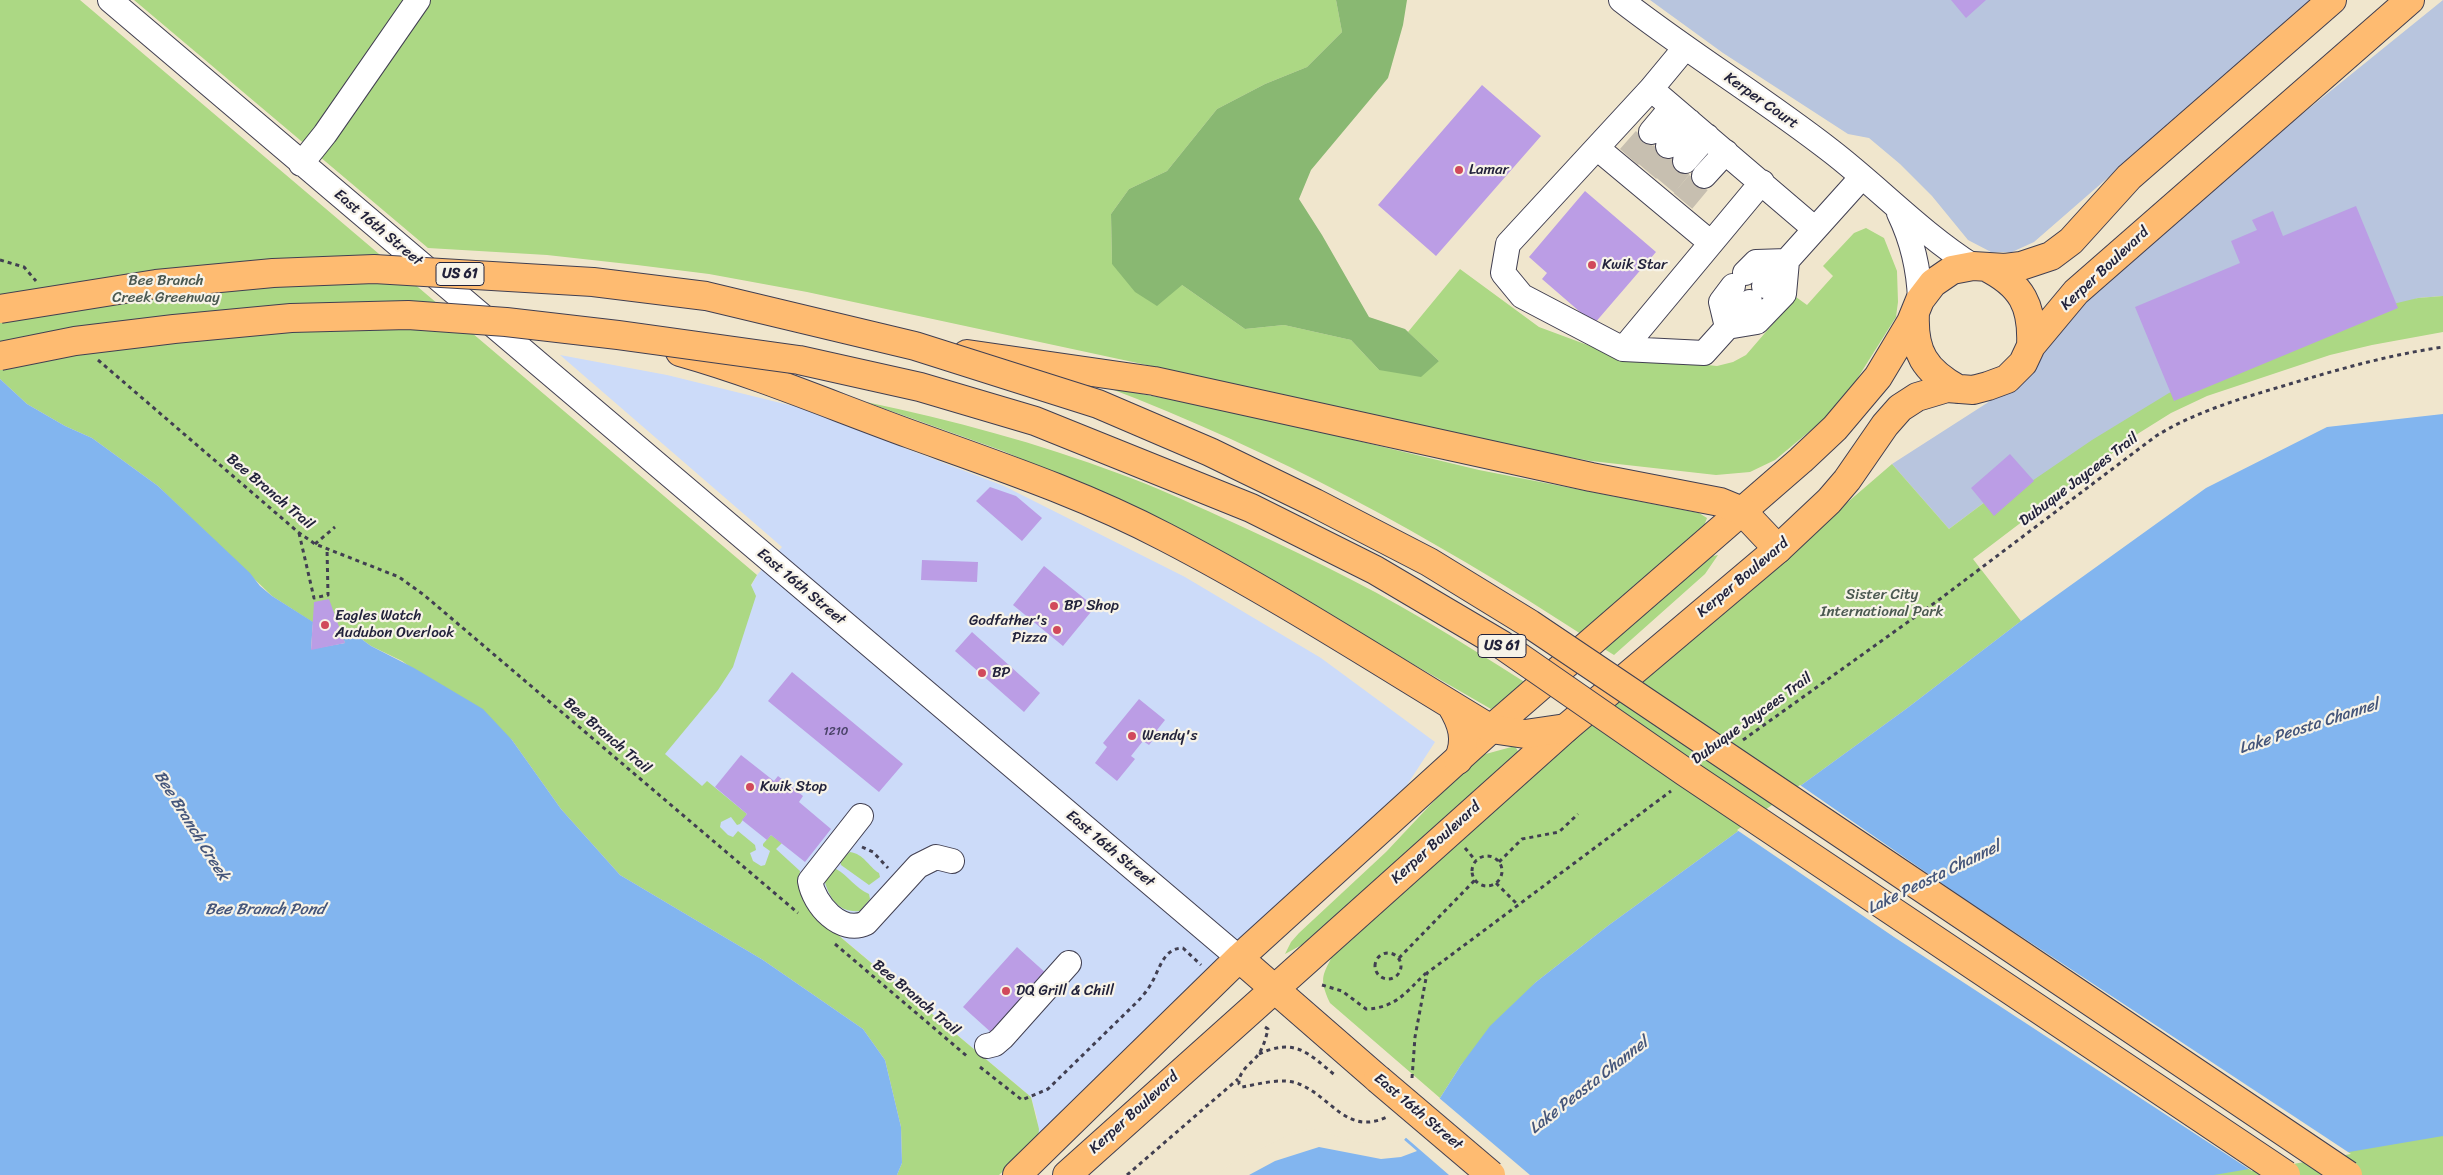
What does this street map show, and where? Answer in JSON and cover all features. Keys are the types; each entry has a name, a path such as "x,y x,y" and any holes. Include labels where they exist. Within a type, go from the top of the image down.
{"main road":[{"path":"1017,1175 1239,958 1458,760 1801,460 1859,402 1878,377 1933,283 1952,270 2021,266 2051,256 2071,241 2128,177 2332,0"},
{"name":"Kerper Boulevard","path":"1067,1175 1566,728 1778,549 1829,501 1847,480 1884,425 1900,408 1917,397 1947,388 1973,390 2007,378 2023,363 2032,346 2076,292 2410,0"},
{"path":"1979,267 2011,283 2023,296 2032,319 2032,346"},
{"name":"US 61","path":"0,309 156,284 273,272 374,269 593,282 706,296 915,346 1098,404 1228,460 1315,503 1428,562 1530,624 2348,1175"},
{"path":"1918,307 1916,341 1925,363 1943,380 1958,389"},
{"name":"US 61","path":"0,356 93,339 174,328 291,318 408,315 506,322 618,335 799,360 920,387 1035,421 1251,508 1366,565 1502,645 1693,777 2286,1175"},
{"path":"618,335 734,368 910,434 995,463 1083,499 1163,536 1265,591 1492,730 1525,734 1566,728"},
{"path":"915,346 1154,382 1591,477 1720,502 1742,511 1778,549"},
{"path":"1451,705 1463,731 1464,745 1458,760"},
{"name":"East 16th Street","path":"1239,958 1491,1175"}],"street":[{"name":"East 16th Street","path":"110,0 1239,958"},
{"path":"301,164 325,134 418,0"},
{"name":"Kerper Court","path":"1621,0 1685,48 1795,124 1862,177 1941,245 1979,267"},
{"path":"1685,48 1651,89 1508,244 1503,273 1522,296 1623,348 1704,353 1727,327 1748,287 1787,261 1862,177"},
{"path":"1651,89 1815,229"},
{"path":"1689,121 1668,146 1689,121"},
{"path":"1597,148 1633,169 1661,191 1679,207 1711,243"},
{"path":"1704,176 1726,152"},
{"path":"1623,348 1762,182"},
{"path":"1897,207 1912,239 1919,279 1918,307"},
{"path":"1727,327 1757,322 1784,294 1787,261"},
{"path":"861,816 810,881 812,892 818,903 845,926 857,928 866,924 918,866 936,857 952,861"},
{"path":"988,1046 995,1044 1002,1038 1068,963"}],"path":[{"path":"0,260 24,267 41,287"},
{"name":"Dubuque Jaycees Trail","path":"1736,745 1940,600 2156,436 2180,421 2231,402 2350,366 2443,346"},
{"name":"Bee Branch Trail","path":"94,356 298,532 315,544 392,573 424,595 802,916"},
{"path":"315,544 335,527"},
{"path":"298,532 314,598 328,595 327,548"},
{"path":"1322,985 1342,991 1366,1009 1377,1009 1397,1001 1427,973 1674,790"},
{"path":"1499,862 1522,839 1559,832 1578,814"},
{"path":"846,834 860,846 873,852 886,868 905,880"},
{"path":"1490,856 1499,862 1501,875 1496,883 1482,885 1475,880 1472,870 1480,857 1490,856"},
{"path":"1399,958 1475,880"},
{"path":"1496,883 1518,905"},
{"name":"Bee Branch Trail","path":"832,941 1022,1100 1048,1089 1142,996 1170,951 1176,948 1184,948"},
{"path":"1392,953 1399,958 1402,966 1396,977 1388,980 1377,973 1375,964 1383,954 1392,953"},
{"path":"1412,1087 1415,1037 1427,973"},
{"path":"1127,1175 1238,1079 1259,1054 1268,1029"},
{"path":"1259,1054 1271,1048 1291,1046 1302,1049 1340,1079"},
{"path":"1238,1079 1242,1087 1279,1081 1300,1084 1346,1117 1368,1124 1390,1116"}],"shaded area":[{"path":"1650,0 2312,0 2034,242 2012,252 1991,252 1968,240 1932,196 1900,164 1869,138 1848,134 1723,53"},
{"path":"2443,0 2443,296 2418,298 2216,372 1991,509 1985,502 1949,529 1892,464 2026,378 2063,321 2291,123"},
{"path":"560,355 667,375 797,407 1004,486 1185,577 1321,658 1435,742 1407,785 1268,913 1038,1139 1037,1118 1031,1097 647,774 757,575 782,547"}],"green space":[{"name":"Bee Branch Creek Greenway","path":"0,0 80,0 757,575 751,585 756,596 733,667 718,690 665,754 702,786 707,781 747,814 740,824 737,825 731,817 721,822 720,827 733,837 738,831 755,845 756,850 750,853 753,861 761,866 765,865 770,851 763,844 771,835 782,843 776,849 800,871 799,883 801,894 805,904 813,914 1031,1097 1039,1129 1038,1139 999,1175 897,1175 902,1163 901,1127 885,1060 863,1029 763,960 620,875 561,809 512,740 402,661 371,646 349,630 340,628 345,643 272,596 158,486 92,438 65,426 27,404 0,379"},
{"path":"134,0 1336,0 1342,32 1307,67 1265,84 1217,109 1167,171 1129,189 1111,214 1112,264 1182,285 1245,329 1284,325 1351,340 1379,370 1439,361 1408,332 1460,269 1539,327 1617,356 1717,366 1733,362 1746,355 1796,297 1807,305 1833,276 1823,266 1854,233 1866,228 1884,238 1897,271 1898,302 1896,317 1840,406 1775,460 1750,472 1716,475 1591,461 1482,441 1170,370 807,292 709,274 547,255 428,248"},
{"path":"1336,0 1407,0 1403,25 1388,78 1311,170 1299,199 1369,317 1405,329 1439,361 1421,377 1379,370 1351,340 1284,325 1245,329 1182,285 1157,306 1135,292 1112,264 1111,214 1129,189 1167,171 1217,109 1265,84 1307,67 1342,32"},
{"name":"Sister City International Park","path":"2443,296 2443,332 2330,355 2207,396 2171,413 2139,433 1973,559 2021,621 1906,709 1609,925 1536,982 1461,1065 1440,1098 1330,1003 1323,981 1327,966 1335,951 1457,839 1892,464 1949,529 1985,502 1991,509 2092,440 2169,393 2397,303 2418,298"},
{"path":"1106,387 1250,415 1479,470 1699,513 1707,518 1704,526 1581,634 1467,563 1350,498 1230,439"},
{"path":"866,402 930,416 1026,442 1158,489 1351,579 1426,621 1526,683 1491,709 1361,634 1095,490 1003,451"},
{"path":"1718,555 1705,574 1614,655 1601,647 1699,565"},
{"path":"1515,746 1519,753 1455,808 1309,941 1285,954 1291,942 1299,933 1386,852 1465,768 1482,755"},
{"path":"850,852 859,855 879,873 880,877 869,885 841,865 840,860"},
{"path":"836,869 869,894 870,899 860,911 846,910 840,907 832,898 824,879 829,871"},
{"path":"2443,1134 2443,1175 2100,1175"}],"water":[{"name":"Bee Branch Pond","path":"0,379 27,404 65,426 92,438 158,486 250,573 260,586 272,596 313,622 311,649 345,643 339,627 349,630 371,646 414,668 483,709 512,740 561,809 620,875 763,960 863,1029 885,1060 901,1127 902,1163 897,1175 0,1175"},
{"name":"Lake Peosta Channel","path":"2443,414 2443,1136 2214,1175 1219,1175 1293,1135 1357,1144 1394,1146 1404,1140 1440,1098 1461,1065 1490,1026 1536,982 1609,925 1906,709 2021,621 2206,488 2327,427"}],"pier":[{"path":"1800,785 1963,898 2351,1154 2252,1171 1894,937 1737,830"},
{"path":"1438,1097 1530,1175 1449,1175 1404,1136"},
{"path":"1311,1128 1357,1142 1394,1143 1402,1138 1417,1151 1401,1157 1381,1159 1319,1147 1275,1161 1249,1175 1216,1175 1233,1162 1292,1133"}],"building":[{"path":"1951,0 1986,0 1966,18"},
{"name":"Lamar","path":"1482,85 1541,136 1436,256 1378,205"},
{"name":"Kwik Star","path":"1585,191 1656,252 1594,324 1542,279 1547,273 1529,257"},
{"path":"2356,206 2398,308 2174,401 2135,307 2240,263 2231,241 2257,230 2252,220 2273,211 2283,236"},
{"path":"2010,454 2034,481 1994,516 1971,488"},
{"path":"990,487 1016,496 1042,518 1022,541 976,501"},
{"path":"922,560 978,562 977,582 921,580"},
{"name":"BP Shop","path":"1044,566 1095,607 1063,646 1013,605"},
{"name":"Eagles Watch Audubon Overlook","path":"329,599 345,643 311,650 314,602"},
{"path":"972,632 1040,693 1024,712 955,651"},
{"name":"Kwik Stop","path":"792,672 903,764 879,792 768,701"},
{"name":"Wendy's","path":"1139,699 1165,720 1157,730 1160,731 1149,745 1143,741 1131,756 1135,759 1117,781 1095,763 1107,747 1103,743"},
{"path":"741,755 774,781 778,776 803,796 799,802 831,829 805,862 771,835 767,840 742,820 747,814 715,787"},
{"name":"DQ Grill & Chill","path":"1017,947 1048,975 994,1035 963,1007"}],"tunnel":[{"path":"1629,157 1651,132"},
{"path":"1647,171 1668,146"},
{"path":"1665,185 1685,161"},
{"path":"1683,201 1704,176"}],"place":[{"name":"Lamar","path":"1459,170"},
{"name":"Kwik Star","path":"1592,265"},
{"name":"BP Shop","path":"1054,606"},
{"name":"Eagles Watch Audubon Overlook","path":"325,625"},
{"name":"Godfather's Pizza","path":"1057,630"},
{"name":"BP","path":"982,673"},
{"name":"Wendy's","path":"1132,736"},
{"name":"Kwik Stop","path":"750,787"},
{"name":"DQ Grill & Chill","path":"1006,991"}],"water label":[{"name":"Bee Branch Creek","path":"191,826"}]}
